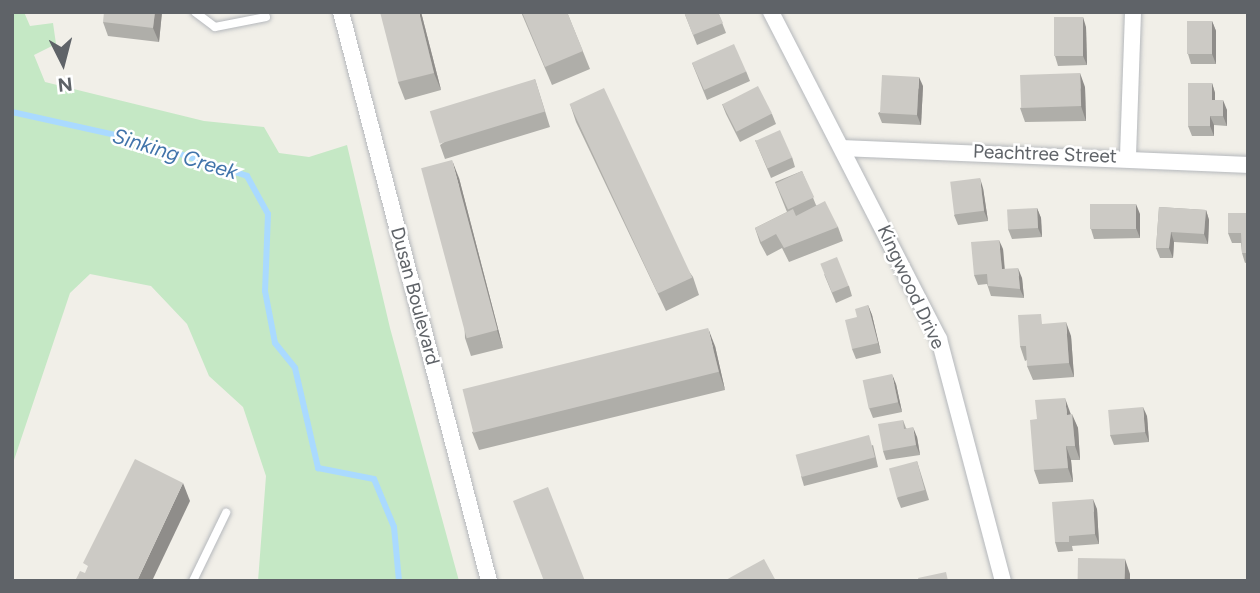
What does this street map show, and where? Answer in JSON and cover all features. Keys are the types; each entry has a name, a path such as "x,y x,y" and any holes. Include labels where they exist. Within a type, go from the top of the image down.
{"street":[{"name":"Dusan Boulevard","path":"341,12 489,581"},
{"name":"Kingwood Drive","path":"771,12 939,339 1003,581"},
{"path":"1128,156 1133,12"},
{"name":"Peachtree Street","path":"843,148 1128,156 1248,165"}],"lane":[{"path":"195,12 215,27 265,17"},
{"path":"193,581 226,513"}],"green space":[{"path":"12,12 24,12 30,26 53,23 56,44 34,55 45,82 204,121 264,127 279,153 309,157 347,145 390,328 459,581 258,581 266,476 243,407 209,376 187,324 151,286 90,274 70,293 12,466"}],"building":[{"path":"104,12 155,12 153,28 103,22"},
{"path":"380,12 419,12 434,73 398,82"},
{"path":"522,12 567,12 583,51 545,67"},
{"path":"684,12 718,12 723,23 693,35"},
{"path":"1054,17 1083,17 1083,56 1054,56"},
{"path":"1187,21 1212,21 1212,54 1187,54"},
{"path":"734,44 746,71 704,90 692,63"},
{"path":"1080,73 1081,106 1021,108 1020,75"},
{"path":"882,75 919,77 917,115 880,113"},
{"path":"535,79 545,112 440,144 430,111"},
{"path":"1188,83 1212,83 1212,100 1223,100 1223,116 1210,116 1210,126 1188,126"},
{"path":"758,86 772,114 736,132 722,104"},
{"path":"604,88 692,277 658,293 570,104"},
{"path":"780,130 792,157 768,168 755,141"},
{"path":"452,160 498,330 467,338 421,168"},
{"path":"802,171 814,197 788,210 776,183"},
{"path":"980,178 984,211 954,214 950,182"},
{"path":"825,201 838,227 784,248 776,234 761,242 755,228 793,209 796,216"},
{"path":"1090,204 1136,204 1136,229 1090,229"},
{"path":"1159,207 1206,210 1204,234 1171,232 1169,248 1156,248"},
{"path":"1037,208 1038,228 1008,230 1007,210"},
{"path":"1228,213 1248,213 1248,253 1242,253 1241,233 1228,233"},
{"path":"999,240 1002,269 1018,268 1020,289 988,286 987,274 974,275 971,242"},
{"path":"837,257 849,286 832,292 820,264"},
{"path":"868,305 878,343 852,349 845,320 857,317 855,309"},
{"path":"1041,314 1042,324 1066,322 1069,363 1027,366 1026,346 1020,346 1018,315"},
{"path":"708,328 719,372 473,433 463,389"},
{"path":"892,374 898,402 869,409 863,380"},
{"path":"1065,398 1067,415 1072,414 1075,446 1066,446 1068,468 1034,470 1030,420 1037,419 1035,400"},
{"path":"1143,407 1145,432 1110,435 1108,410"},
{"path":"903,420 904,429 913,427 916,445 883,451 878,424"},
{"path":"869,435 875,457 802,477 796,455"},
{"path":"135,459 183,483 137,581 75,581 80,571 85,573 88,566 83,563"},
{"path":"917,461 925,490 897,497 889,469"},
{"path":"548,487 585,581 544,581 513,501"},
{"path":"1093,499 1095,534 1069,536 1069,542 1055,542 1052,502"},
{"path":"1078,558 1125,559 1125,581 1078,581"},
{"path":"764,559 776,581 724,581"},
{"path":"946,572 948,581 919,581 918,578"}],"waterway":[{"name":"Sinking Creek","path":"12,112 134,139 247,176 268,214 265,291 275,343 295,368 318,468 374,479 394,527 399,581"}]}
